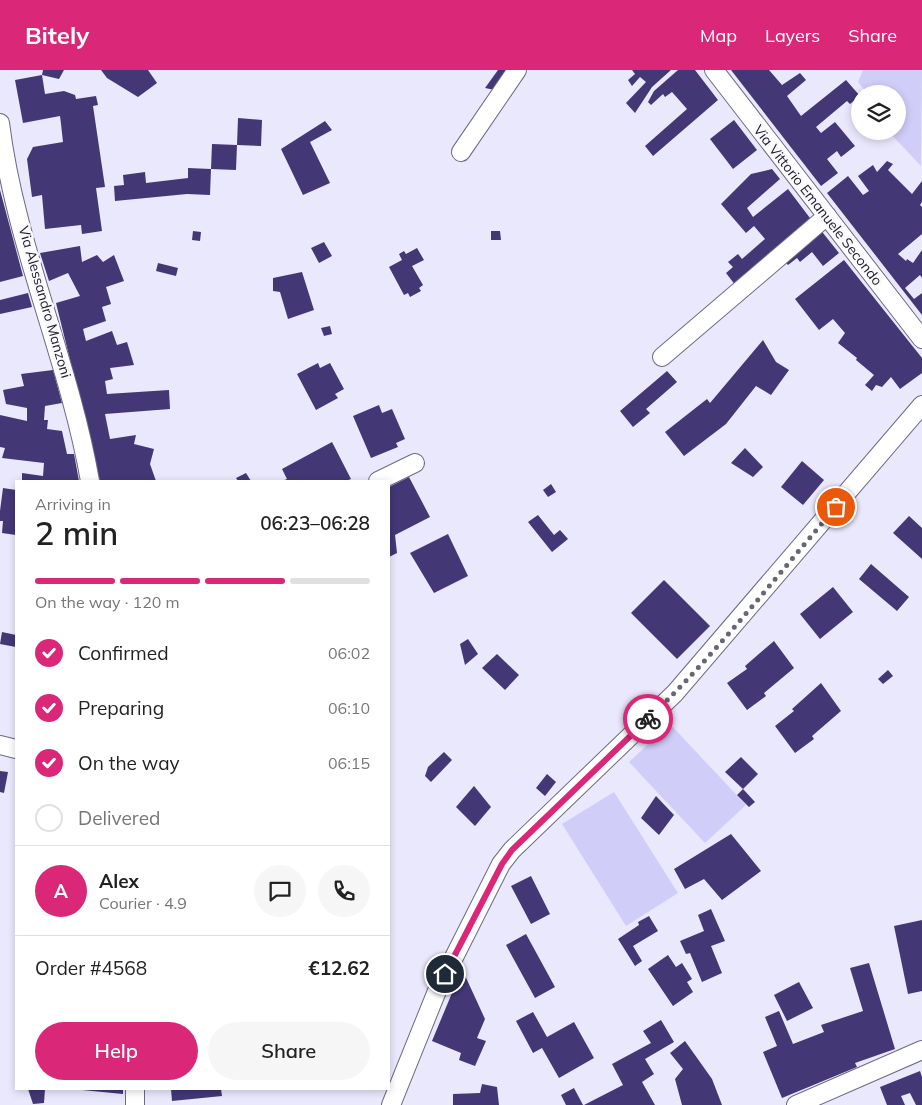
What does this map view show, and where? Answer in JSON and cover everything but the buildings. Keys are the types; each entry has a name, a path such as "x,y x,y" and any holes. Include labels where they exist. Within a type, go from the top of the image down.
{"street":[{"path":"461,152 517,70"},
{"name":"Via Vittorio Emanuele Secondo","path":"714,70 922,339"},
{"name":"Via Alessandro Manzoni","path":"0,123 12,191 82,431 90,480"},
{"path":"662,357 827,216"},
{"path":"391,1105 437,990 502,864 519,843 675,693 922,405"},
{"path":"380,480 415,463"},
{"path":"0,745 15,749"},
{"path":"796,1105 922,1050"},
{"path":"134,1090 135,1105"}],"shaded area":[{"path":"863,70 922,70 921,166 896,140 906,140 906,85 860,85 858,82"},
{"path":"670,724 746,805 705,843 629,762"},
{"path":"614,792 678,893 626,926 562,824"}],"way so far":[{"path":"648,719 675,693 713,651 836,507"}],"route":[{"path":"445,974 493,878 512,850 648,719"}]}
